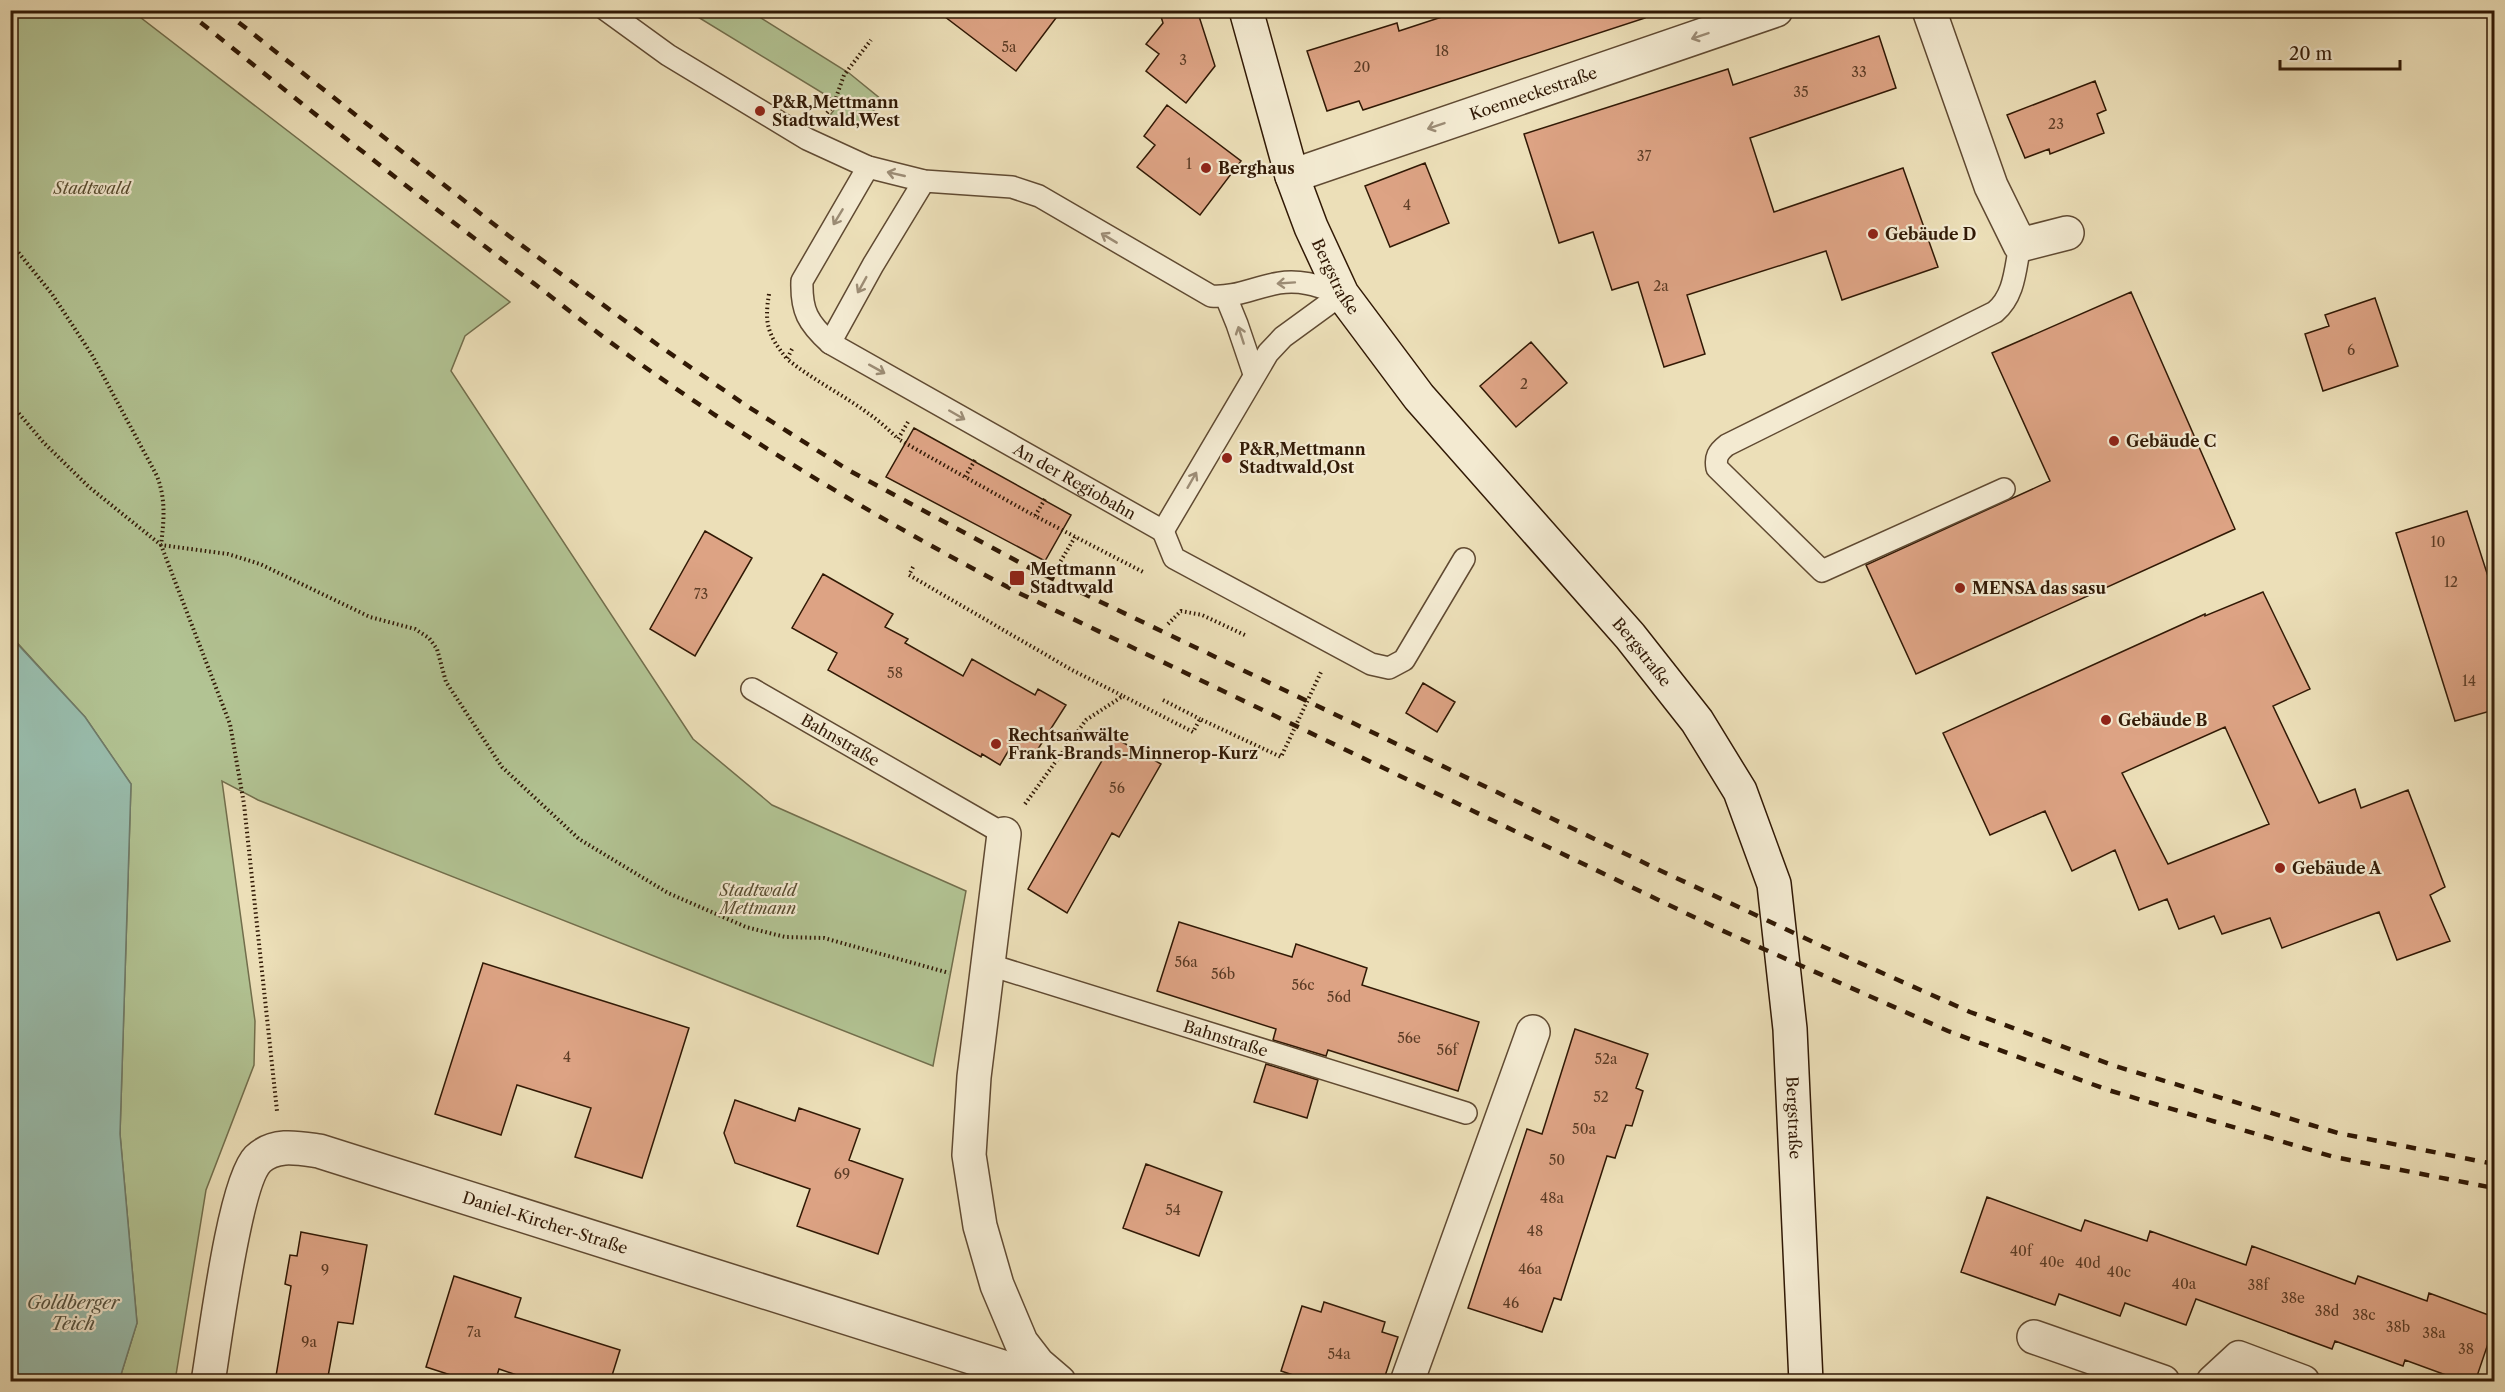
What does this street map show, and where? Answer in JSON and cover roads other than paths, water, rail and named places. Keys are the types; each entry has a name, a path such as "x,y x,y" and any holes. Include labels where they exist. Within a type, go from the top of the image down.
{"street":[{"name":"Bergstraße","path":"1246,10 1292,176 1311,227 1342,294 1419,397 1638,646 1698,721 1740,791 1774,884 1790,1029 1806,1382"},
{"name":"Koenneckestraße","path":"1292,176 1776,10"},
{"path":"1929,10 1991,186 2020,245 2067,233"},
{"path":"1004,834 974,1077 969,1155 980,1226 997,1285 1021,1342 1038,1364 1059,1382"},
{"path":"1407,1382 1533,1032"},
{"name":"Daniel-Kircher-Straße","path":"208,1382 240,1200 252,1167 267,1153 280,1148 319,1151 1031,1379"},
{"path":"2034,1337 2163,1382"},
{"path":"2213,1382 2239,1359 2303,1382"}],"lane":[{"path":"606,10 668,55 807,139 868,167 924,180 1012,188 1039,196 1211,296 1226,297 1280,283 1307,282 1342,294"},
{"name":"An der Regiobahn","path":"868,167 802,281 801,302 812,326 830,343 1163,531"},
{"path":"830,343 924,180"},
{"path":"2004,489 1821,571 1718,468 1716,462 1718,452 1727,445 1995,312 2006,303 2012,289 2020,245"},
{"path":"1342,294 1283,337 1268,352 1163,531 1174,558 1371,664 1389,668 1404,660 1464,559"},
{"path":"1226,297 1254,374"},
{"name":"Bahnstraße","path":"752,689 1004,834"},
{"name":"Bahnstraße","path":"987,964 1466,1113"}],"water":[{"name":"Goldberger Teich","path":"10,636 85,717 131,784 120,1134 137,1323 119,1381 11,1381"}],"railway":[{"path":"185,10 403,183 642,365 780,457 922,541 1019,593 1721,930 1948,1031 2108,1090 2334,1157 2494,1188"},
{"path":"223,10 505,233 658,345 747,406 850,471 1028,567 1655,868 1970,1012 2115,1066 2338,1133 2494,1164"}],"place":[{"name":"P&R,Mettmann Stadtwald,West","path":"760,111"},
{"name":"Berghaus","path":"1206,168"},
{"name":"Gebäude D","path":"1873,234"},
{"name":"Gebäude C","path":"2114,441"},
{"name":"P&R,Mettmann Stadtwald,Ost","path":"1227,458"},
{"name":"Mettmann Stadtwald","path":"1017,578"},
{"name":"MENSA das sasu","path":"1960,588"},
{"name":"Gebäude B","path":"2106,720"},
{"name":"Rechtsanwälte Frank-Brands-Minnerop-Kurz","path":"996,744"},
{"name":"Gebäude A","path":"2280,868"}],"park label":[{"name":"Stadtwald","path":"92,188"},
{"name":"Stadtwald Mettmann","path":"758,899"}]}
